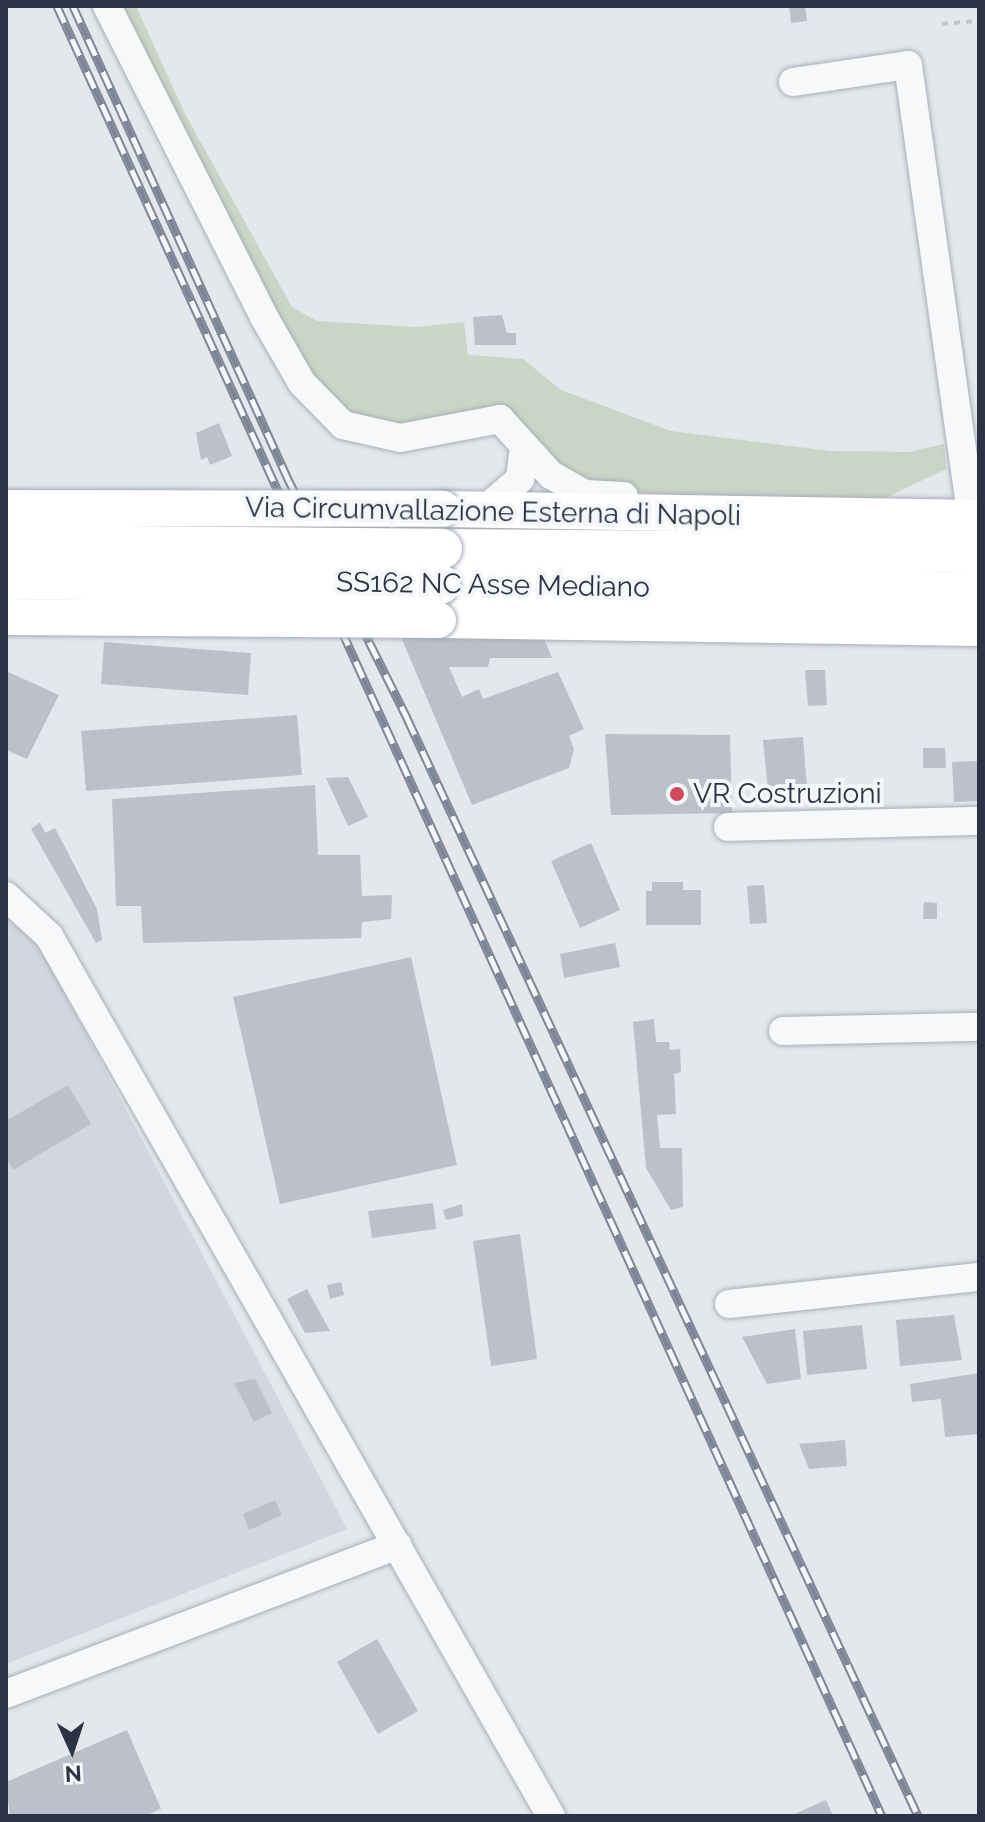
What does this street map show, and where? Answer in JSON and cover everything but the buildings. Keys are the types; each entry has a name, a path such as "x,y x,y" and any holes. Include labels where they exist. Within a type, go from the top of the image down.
{"highway":[{"name":"SS162 NC Asse Mediano","path":"6,545 440,584 977,530"},
{"name":"SS162 NC Asse Mediano","path":"6,579 979,593"}],"main road":[{"name":"Via Circumvallazione Esterna di Napoli","path":"6,508 443,509 710,514 977,530"},
{"path":"6,617 440,584 979,628"}],"street":[{"path":"107,6 302,383 343,425 400,438 500,419 551,475 585,494 664,498 710,514"},
{"path":"793,82 908,65 977,530"},
{"path":"484,510 520,479 524,447"},
{"path":"728,827 979,821"},
{"path":"6,896 49,936 398,1545 489,1714 551,1816"},
{"path":"783,1031 979,1027"},
{"path":"729,1304 979,1277"},
{"path":"6,1694 398,1545"}],"path":[{"path":"942,24 979,21"}],"shaded area":[{"path":"6,918 42,950 347,1529 6,1664"}],"green space":[{"path":"112,6 136,6 184,112 292,307 317,321 415,327 464,322 468,355 523,359 561,390 671,431 831,451 909,452 944,444 946,469 868,506 738,503 578,486 523,428 363,425 313,384"}],"railway":[{"path":"57,6 882,1816"},
{"path":"73,6 289,481 407,718 918,1816"}],"place":[{"name":"VR Costruzioni","path":"677,794"}]}
